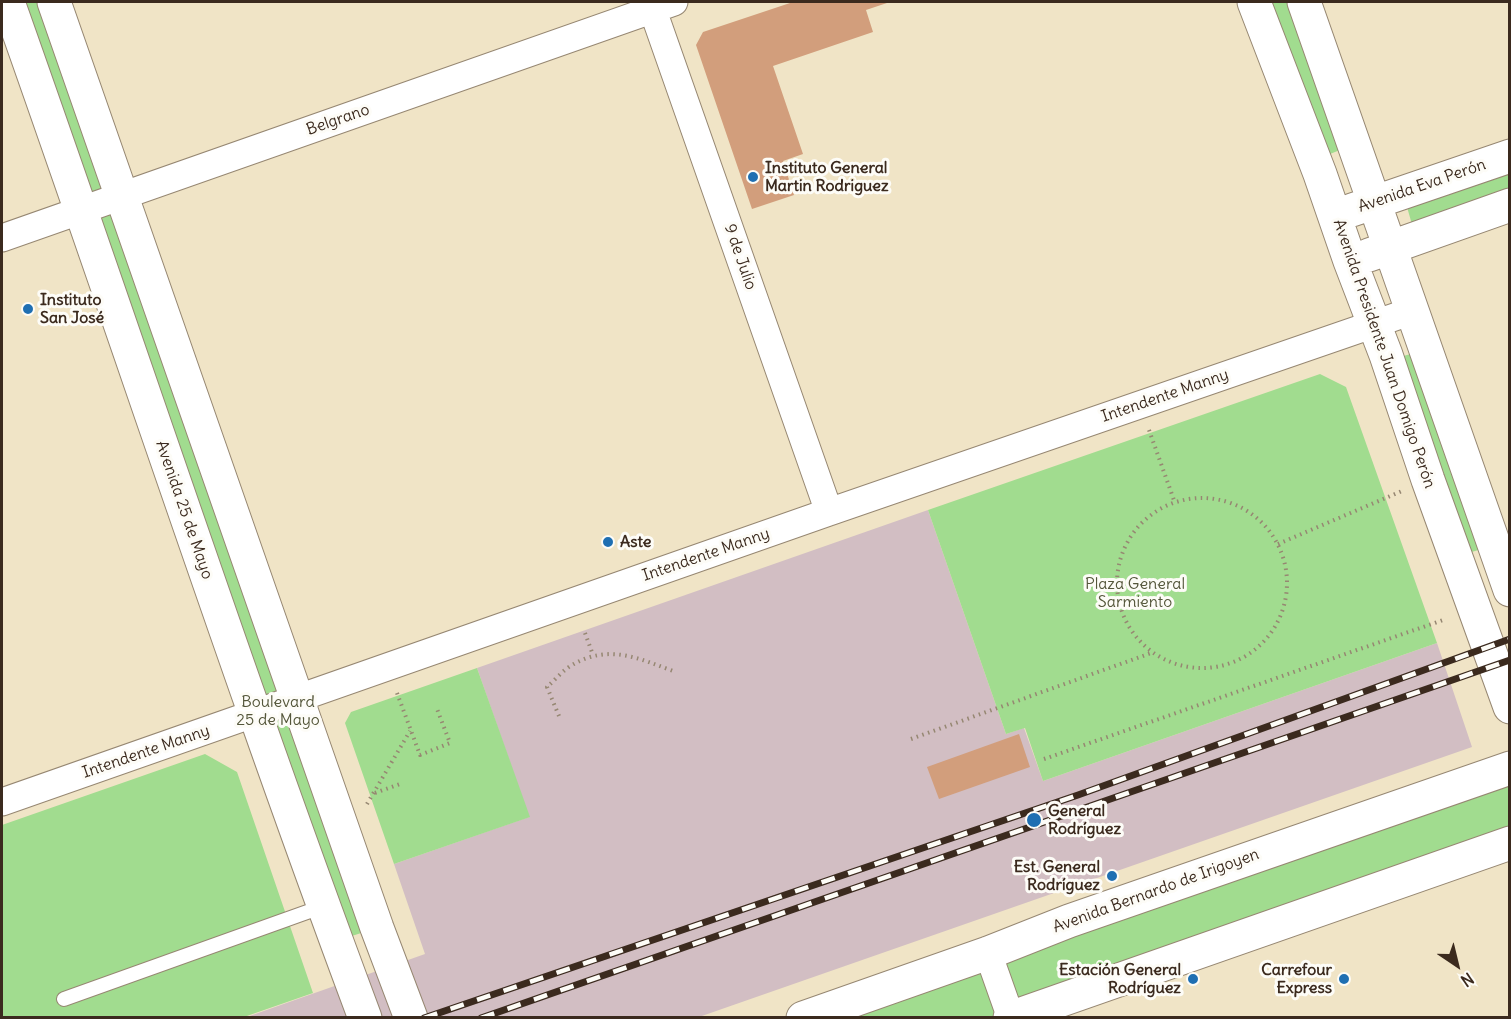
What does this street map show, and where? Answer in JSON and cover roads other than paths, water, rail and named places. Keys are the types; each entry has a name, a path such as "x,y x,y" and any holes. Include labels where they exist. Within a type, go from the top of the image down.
{"main road":[{"name":"Avenida 25 de Mayo","path":"8,2 82,210 254,714 365,1017"},
{"path":"54,2 377,928 411,1017"},
{"name":"Avenida Presidente Juan Domigo Perón","path":"1254,2 1335,214 1509,707"},
{"path":"1304,2 1509,591"},
{"name":"Avenida Eva Perón","path":"1335,214 1374,204 1509,156"},
{"path":"1350,261 1509,205"},
{"name":"Avenida Bernardo de Irigoyen","path":"803,1017 1509,768"},
{"path":"1011,1017 1509,843"}],"street":[{"name":"Belgrano","path":"2,238 659,4"},
{"name":"9 de Julio","path":"659,4 829,512"},
{"name":"Intendente Manny","path":"2,802 829,512 1412,311"},
{"path":"1474,606 1509,591"},
{"path":"988,953 1011,1017"}],"lane":[{"path":"64,999 324,906"}],"railway":[{"path":"424,1018 1078,795 1510,639"},
{"path":"481,1018 1510,660"}],"place":[{"name":"Instituto General Martin Rodriguez","path":"753,177"},
{"name":"Instituto San José","path":"28,309"},
{"name":"Aste","path":"608,542"},
{"name":"General Rodríguez","path":"1034,820"},
{"name":"Est. General Rodríguez","path":"1112,876"},
{"name":"Estación General Rodríguez","path":"1193,979"},
{"name":"Carrefour Express","path":"1344,979"}],"park label":[{"name":"Plaza General Sarmiento","path":"1135,593"},
{"name":"Boulevard 25 de Mayo","path":"278,711"}]}
